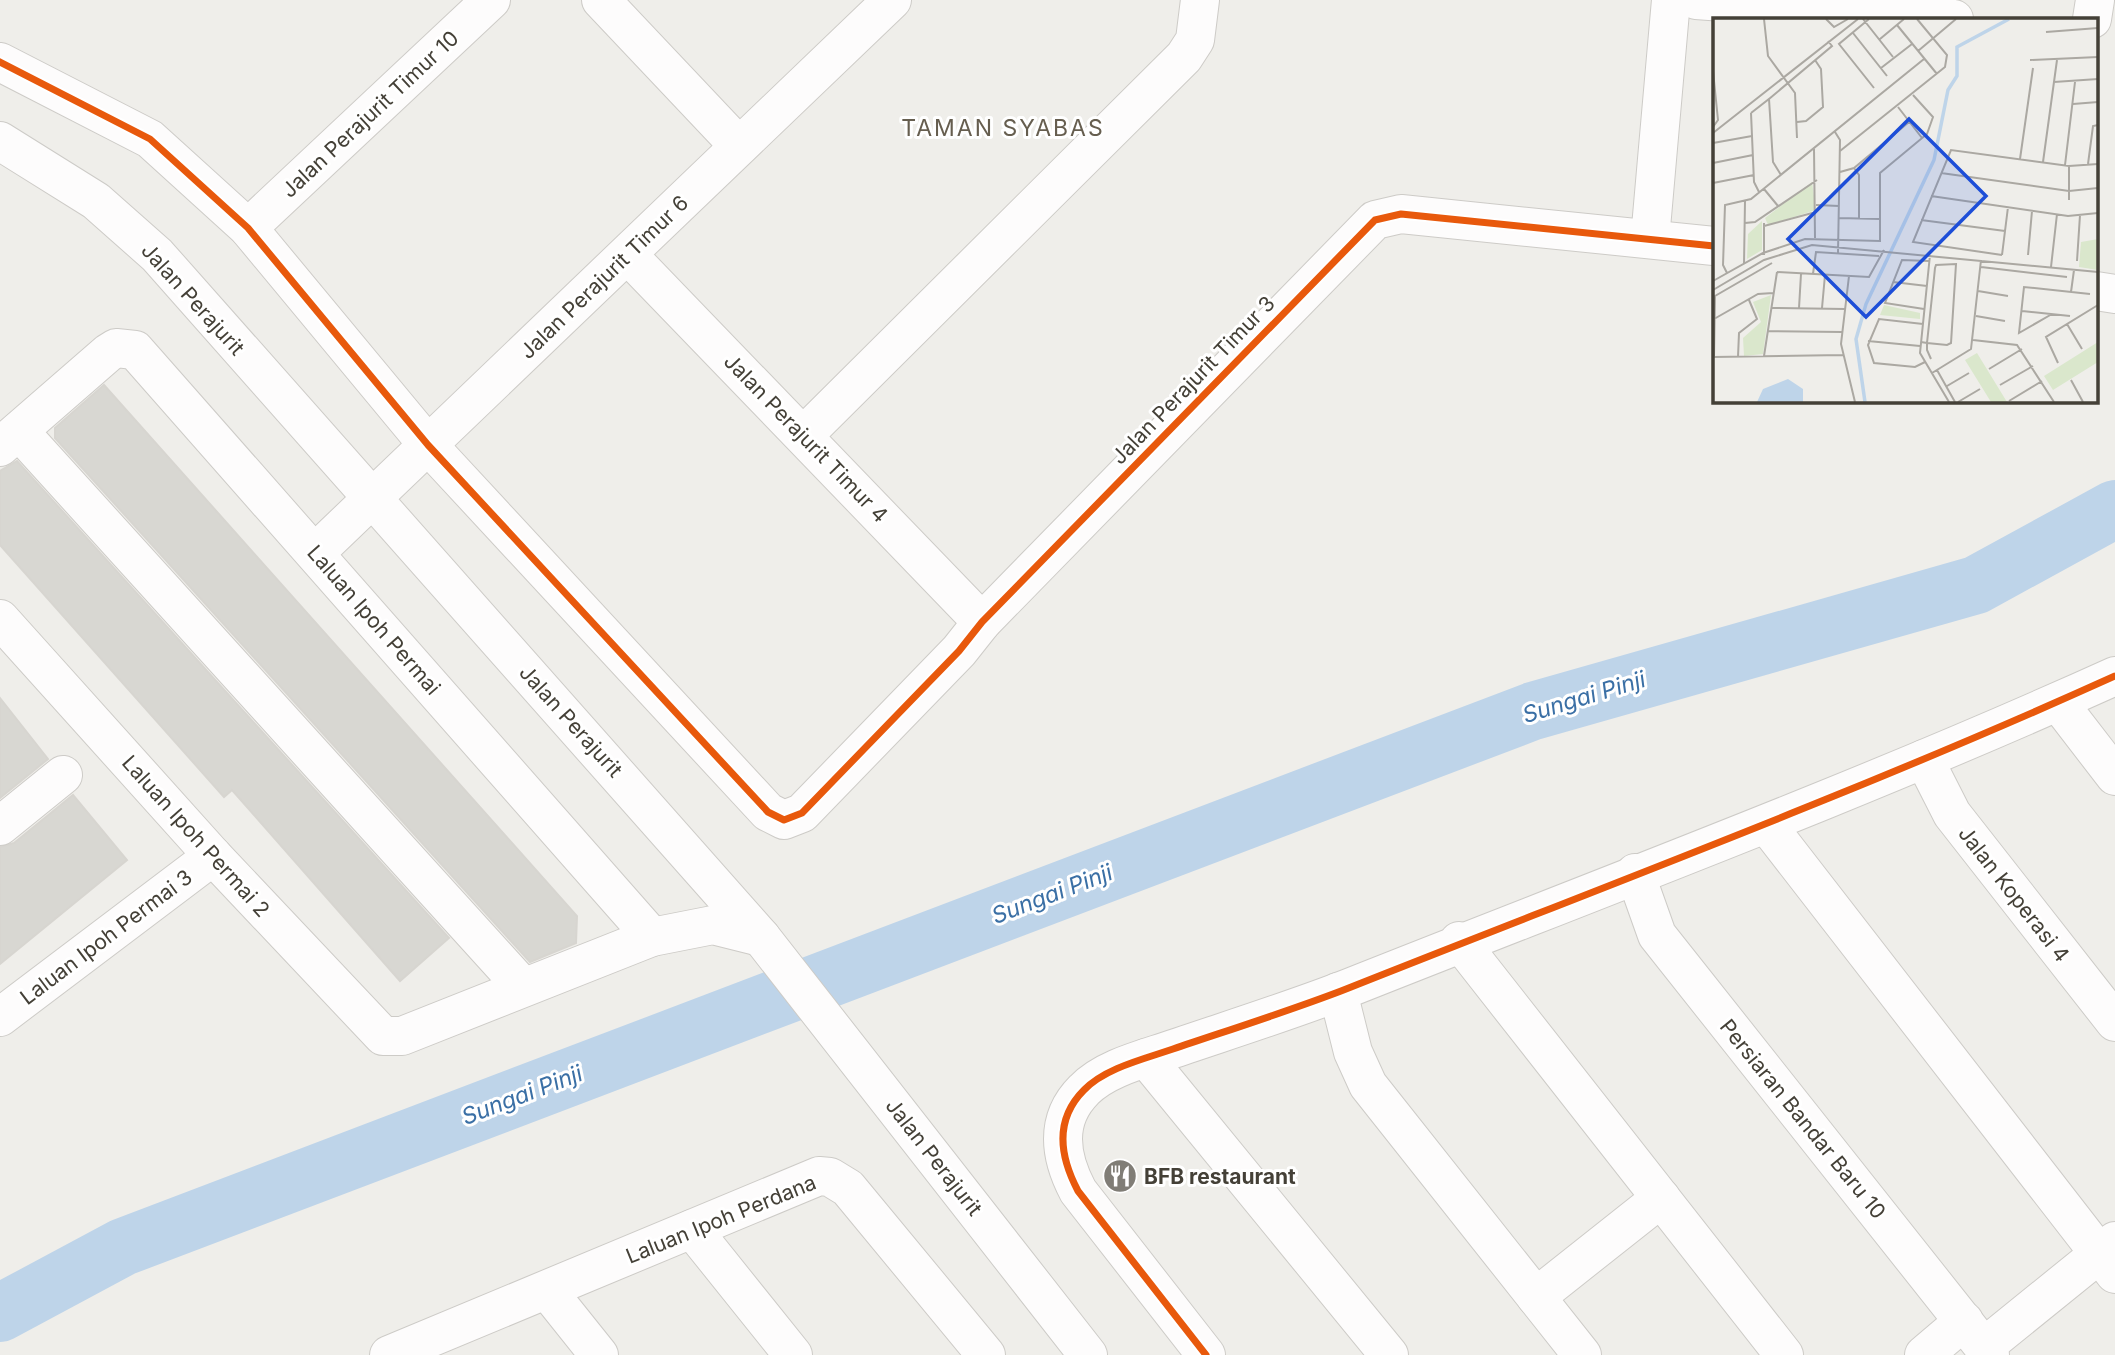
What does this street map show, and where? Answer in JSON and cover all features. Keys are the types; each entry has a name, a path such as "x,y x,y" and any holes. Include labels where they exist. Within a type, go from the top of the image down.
{"street":[{"path":"601,0 740,146"},
{"name":"Jalan Perajurit Timur 6","path":"315,553 892,0"},
{"path":"804,435 1184,57 1195,40 1200,0"},
{"path":"1650,239 1671,0"},
{"path":"1696,0 1940,18"},
{"path":"2092,18 2095,0"},
{"name":"Jalan Perajurit Timur 10","path":"248,228 484,2"},
{"path":"0,62 150,139 248,228 428,445"},
{"name":"Jalan Perajurit","path":"0,141 96,201 157,255 371,500 557,703 761,937 1088,1355"},
{"name":"Jalan Perajurit Timur 3","path":"428,445 768,813 784,820 802,813 959,651 982,622 1375,220 1401,214 1713,246"},
{"name":"Jalan Perajurit Timur 4","path":"628,255 982,622"},
{"name":"Laluan Ipoh Permai","path":"10,439 108,353 116,348 135,350 652,937"},
{"path":"10,439 522,986 652,937 713,925 761,937"},
{"name":"Laluan Ipoh Permai 2","path":"4,633 383,1036 402,1036 522,986"},
{"path":"1206,1355 1077,1191 1064,1166 1061,1138 1068,1111 1085,1089 1108,1074 1146,1058 1338,992 1459,942 1766,825 2115,677"},
{"path":"2059,702 2115,776"},
{"name":"Jalan Koperasi 4","path":"1924,759 1952,814 2115,1022"},
{"path":"0,826 63,775"},
{"path":"1766,825 2110,1256 1979,1341 1924,1355"},
{"name":"Laluan Ipoh Permai 3","path":"0,1017 213,856"},
{"name":"Persiaran Bandar Baru 10","path":"1636,873 1657,935 1979,1341"},
{"path":"1459,942 1784,1355"},
{"path":"1338,992 1353,1052 1368,1086 1582,1355"},
{"path":"1146,1058 1389,1355"},
{"name":"Laluan Ipoh Perdana","path":"394,1354 809,1179 830,1177 848,1188 986,1355"},
{"path":"1536,1297 1661,1198"},
{"path":"692,1229 793,1355"},
{"path":"547,1290 599,1355"}],"building":[{"path":"104,385 577,916 576,943 530,962 55,438 55,428"},
{"path":"17,461 449,938 400,981 232,790 224,797 0,545 0,471"},
{"path":"0,698 48,759 0,798"},
{"path":"73,795 127,860 0,964 0,847 14,843"}],"waterway":[{"name":"Sungai Pinji","path":"0,1313 123,1247 1533,711 1976,585 2115,509"}],"cycle path":[{"path":"0,62 150,139 248,228 428,445 768,812 784,820 802,813 959,651 982,622 1375,220 1401,214 1713,246"},
{"path":"1206,1355 1078,1191 1072,1178 1064,1152 1064,1126 1074,1102 1093,1082 1126,1065 1341,991 1730,838 2115,676"}],"place":[{"name":"BFB restaurant","path":"1120,1176"}],"district":[{"name":"TAMAN SYABAS","path":"1003,128"}]}
